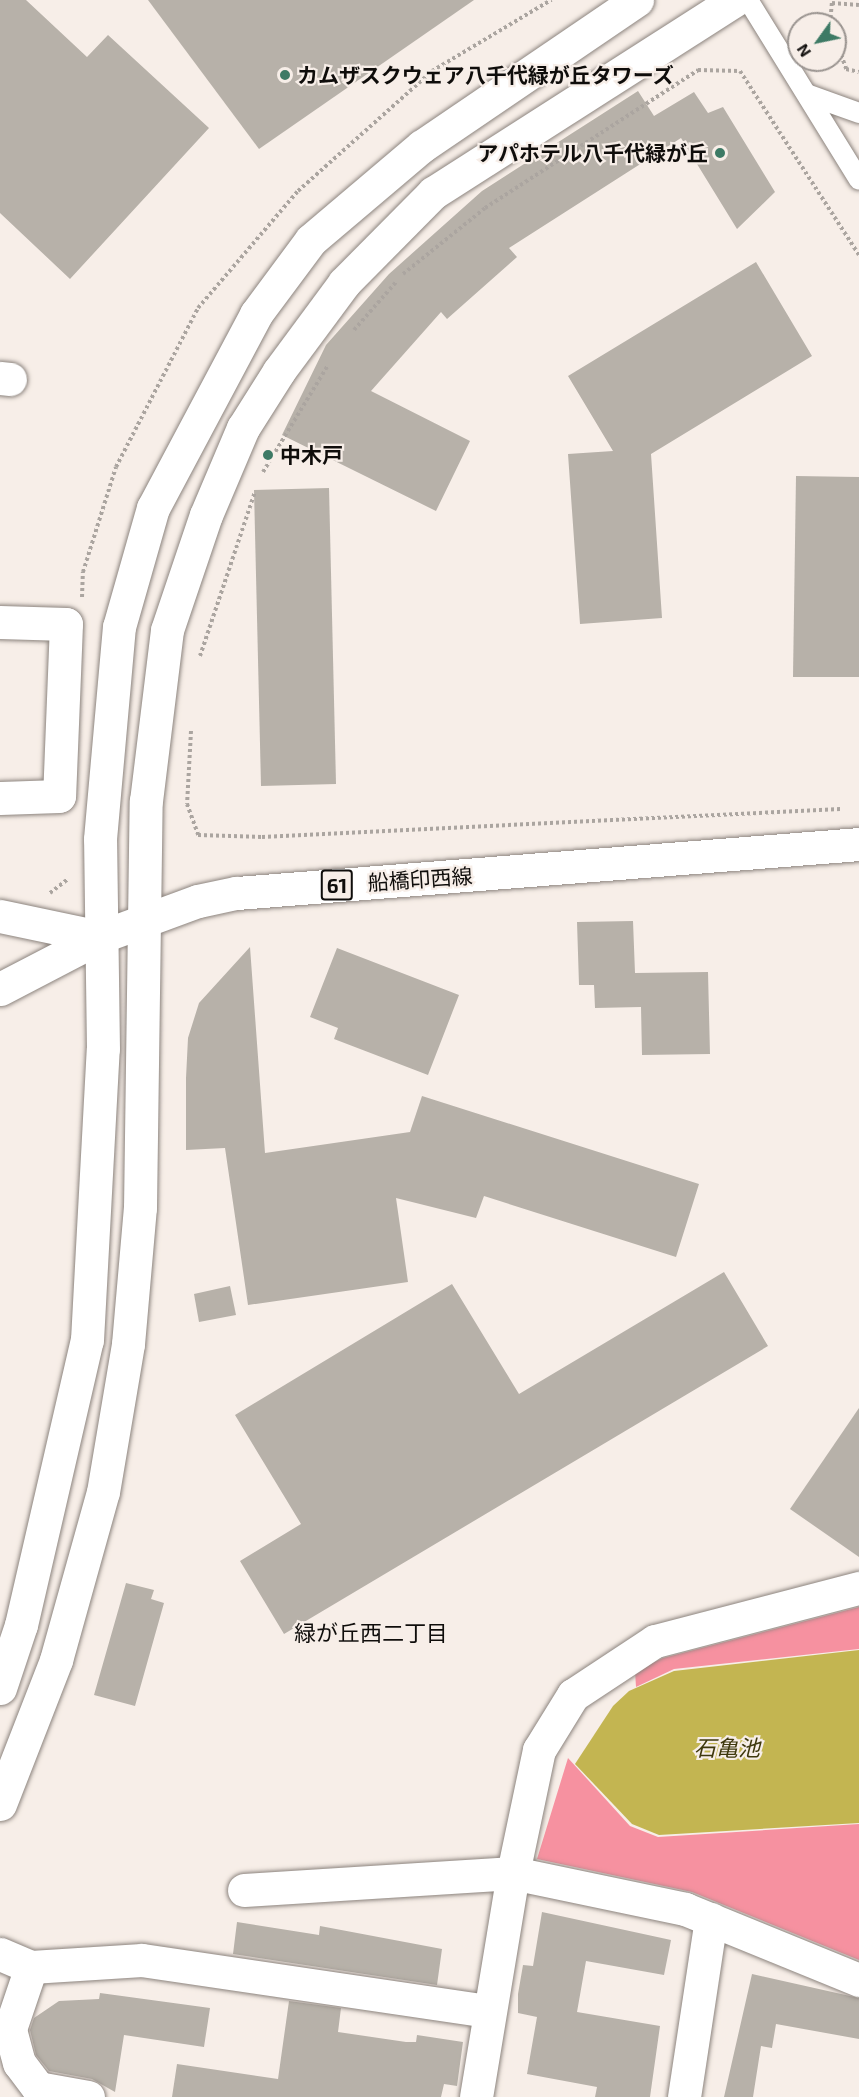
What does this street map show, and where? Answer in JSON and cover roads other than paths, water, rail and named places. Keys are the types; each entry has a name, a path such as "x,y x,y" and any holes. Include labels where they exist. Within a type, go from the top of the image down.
{"street":[{"path":"0,1688 21,1624 87,1340 103,1049 100,839 119,627 153,508 215,385 256,314 311,240 422,146 637,0"},
{"path":"0,1804 59,1649 103,1492 128,1344 140,1208 146,801 167,630 243,428 279,371 344,283 433,193 735,0"},
{"path":"0,622 66,624 59,796 0,798"},
{"name":"船橋印西線","path":"0,989 100,937 145,919 237,893 859,844"},
{"path":"0,916 100,937"},
{"path":"476,2097 488,2011 539,1750 573,1695 656,1641 859,1587"},
{"path":"244,1890 513,1874 685,1909 859,1980"},
{"path":"684,2097 711,1919"},
{"path":"0,1953 31,1967 142,1960 488,2011"},
{"path":"31,1967 10,2029 19,2063 38,2088 88,2097"}],"lane":[{"path":"748,0 859,180"},
{"path":"807,94 822,104 859,113"}],"water":[{"name":"石亀池","path":"859,1650 859,1823 659,1835 632,1824 575,1764 613,1706 629,1691 674,1671"}],"place":[{"name":"カムザスクウェア八千代緑が丘タワーズ","path":"285,75"},
{"name":"アパホテル八千代緑が丘","path":"720,153"},
{"name":"中木戸","path":"268,455"}],"district":[{"name":"緑が丘西二丁目","path":"371,1633"}]}
